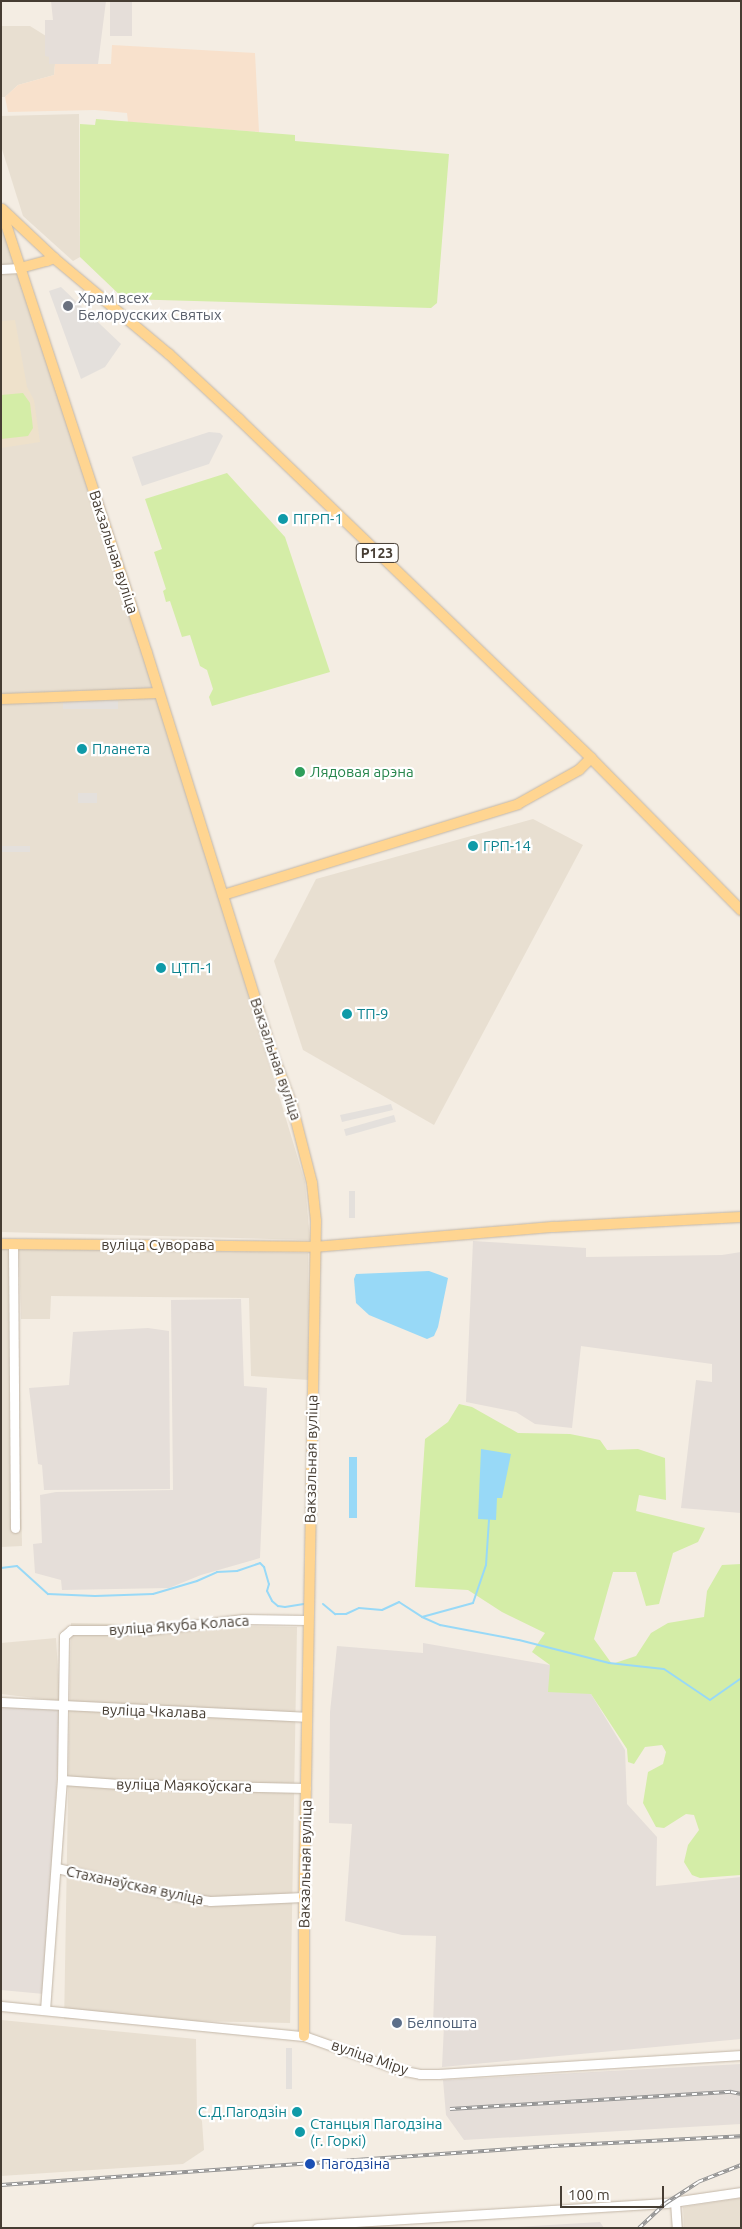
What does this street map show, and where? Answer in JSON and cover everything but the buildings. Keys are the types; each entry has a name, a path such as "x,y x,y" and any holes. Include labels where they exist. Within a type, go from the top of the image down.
{"main road":[{"name":"Р123","path":"1,209 54,258 169,354 239,420 591,758 741,910"},
{"name":"Вакзальная вуліца","path":"1,209 159,693 272,1052 292,1105 304,1145 315,1205 306,1717 304,2036"},
{"path":"20,268 54,258"},
{"path":"1,699 159,693"},
{"path":"223,896 518,804 579,770 591,758"},
{"name":"вуліца Суворава","path":"1,1244 314,1247 554,1227 741,1217"}],"street":[{"path":"1,268 20,268"},
{"path":"13,1244 15,1528"},
{"name":"вуліца Якуба Коласа","path":"63,1707 64,1636 71,1630 148,1630 243,1619 308,1620"},
{"name":"вуліца Чкалава","path":"1,1702 63,1707 306,1717"},
{"name":"Стаханаўская вуліца","path":"45,2010 57,1868 62,1780 63,1707"},
{"name":"вуліца Маякоўскага","path":"62,1780 119,1784 306,1788"},
{"name":"Стаханаўская вуліца","path":"57,1868 175,1896 210,1901 304,1898"},
{"name":"вуліца Міру","path":"1,2006 304,2036 400,2070 432,2074 741,2055"},
{"path":"257,2228 675,2202 741,2192"},
{"path":"675,2202 677,2228"}],"shaded area":[{"path":"51,1 106,1 98,64 49,64 49,57 45,56 45,20 53,20"},
{"path":"110,1 132,1 132,36 110,36"},
{"path":"1,26 30,26 46,36 45,56 49,56 49,64 55,64 54,75 18,85 5,97 1,97"},
{"path":"112,45 255,53 259,132 128,122 127,113 95,110 8,112 5,97 18,85 54,75 55,64 111,64"},
{"path":"79,114 80,257 73,261 23,216 1,146 1,116"},
{"path":"1,217 125,584 305,1182 310,1240 1,1232"},
{"path":"61,287 121,344 105,367 81,379 49,291"},
{"path":"15,320 27,387 34,400 40,442 1,448 1,321"},
{"path":"209,432 220,433 223,436 209,464 142,486 132,457"},
{"path":"63,701 118,701 118,709 63,709"},
{"path":"78,793 97,793 97,803 78,803"},
{"path":"533,819 583,845 434,1125 303,1050 274,961 316,879"},
{"path":"1,846 30,846 30,852 1,852"},
{"path":"391,1104 393,1110 342,1122 340,1115"},
{"path":"394,1115 396,1122 346,1136 344,1129"},
{"path":"349,1191 355,1191 355,1218 349,1218"},
{"path":"473,1241 586,1248 586,1257 722,1255 741,1252 741,1513 681,1508 696,1380 712,1382 712,1364 581,1346 572,1428 535,1424 516,1412 466,1402"},
{"path":"17,1247 22,1546 1,1547 1,1248"},
{"path":"19,1248 308,1253 309,1380 251,1376 249,1298 51,1296 50,1319 21,1319"},
{"path":"241,1299 244,1386 267,1388 260,1558 201,1575 169,1588 62,1590 61,1580 35,1573 33,1544 42,1543 40,1495 56,1492 173,1490 171,1300"},
{"path":"148,1328 169,1331 170,1489 44,1490 42,1465 38,1464 29,1388 69,1385 73,1332"},
{"path":"71,1623 297,1627 290,2023 64,2019"},
{"path":"56,1638 60,1701 1,1694 1,1643"},
{"path":"423,1643 550,1665 591,1694 625,1750 627,1804 657,1837 656,1886 741,1877 741,2039 442,2067 444,2026 433,2025 436,1936 402,1935 345,1921 352,1824 329,1823 330,1712 337,1646 423,1653"},
{"path":"1,1706 61,1709 44,1994 1,1990"},
{"path":"1,2020 196,2039 197,2113 202,2121 204,2150 183,2164 1,2176"},
{"path":"286,2048 292,2048 292,2089 286,2089"},
{"path":"741,2064 741,2124 464,2140 446,2115 443,2080"},
{"path":"741,2198 741,2228 684,2228 683,2207"},
{"path":"600,2222 604,2228 499,2228"}],"green space":[{"path":"96,119 295,135 295,141 449,154 437,303 431,308 124,299 80,257 80,124 95,125"},
{"path":"23,393 30,403 33,428 28,436 1,439 1,395"},
{"path":"227,473 285,537 330,672 212,706 209,697 213,689 207,670 200,666 190,635 182,637 170,601 166,602 163,591 166,589 154,552 162,549 145,499"},
{"path":"459,1404 472,1407 518,1433 570,1434 600,1440 607,1450 638,1449 665,1458 666,1500 639,1495 636,1511 705,1528 698,1542 673,1553 659,1604 646,1606 636,1572 613,1572 594,1639 612,1664 636,1656 651,1633 668,1623 704,1617 707,1591 722,1565 741,1564 741,1875 700,1878 692,1875 684,1862 688,1845 699,1830 694,1815 686,1814 664,1828 656,1827 643,1803 648,1772 663,1764 666,1752 662,1745 645,1747 634,1764 628,1762 627,1749 591,1694 548,1692 550,1665 532,1652 545,1633 502,1612 468,1590 415,1587 425,1439 448,1422"}],"water":[{"path":"429,1271 448,1278 438,1327 434,1336 427,1339 369,1315 356,1303 354,1279 356,1274"},
{"path":"481,1449 511,1454 502,1498 497,1498 496,1520 478,1519"},
{"path":"349,1457 357,1457 357,1518 349,1518"}],"waterway":[{"path":"422,1617 473,1603 486,1565 489,1520"},
{"path":"1,1568 17,1566 48,1594 95,1596 153,1594 197,1581 217,1572 237,1571 260,1563 264,1567 269,1584 267,1591 272,1601 278,1606 285,1607 304,1604"},
{"path":"323,1604 335,1614 346,1614 359,1608 382,1610 399,1602 422,1617 440,1625 519,1640 609,1663 664,1669 710,1700 741,1678"}],"railway":[{"path":"450,2109 731,2092 741,2094"},
{"path":"1,2185 553,2146 741,2136"},
{"path":"639,2228 666,2203 698,2182 741,2165"}],"place":[{"name":"Храм всех Белорусских Святых","path":"68,306"},
{"name":"ПГРП-1","path":"283,519"},
{"name":"Планета","path":"82,749"},
{"name":"Лядовая арэна","path":"300,772"},
{"name":"ГРП-14","path":"473,846"},
{"name":"ЦТП-1","path":"161,968"},
{"name":"ТП-9","path":"347,1014"},
{"name":"Белпошта","path":"397,2023"},
{"name":"С.Д.Пагодзін","path":"297,2112"},
{"name":"Станцыя Пагодзіна (г. Горкі)","path":"300,2132"},
{"name":"Пагодзіна","path":"310,2164"}]}
